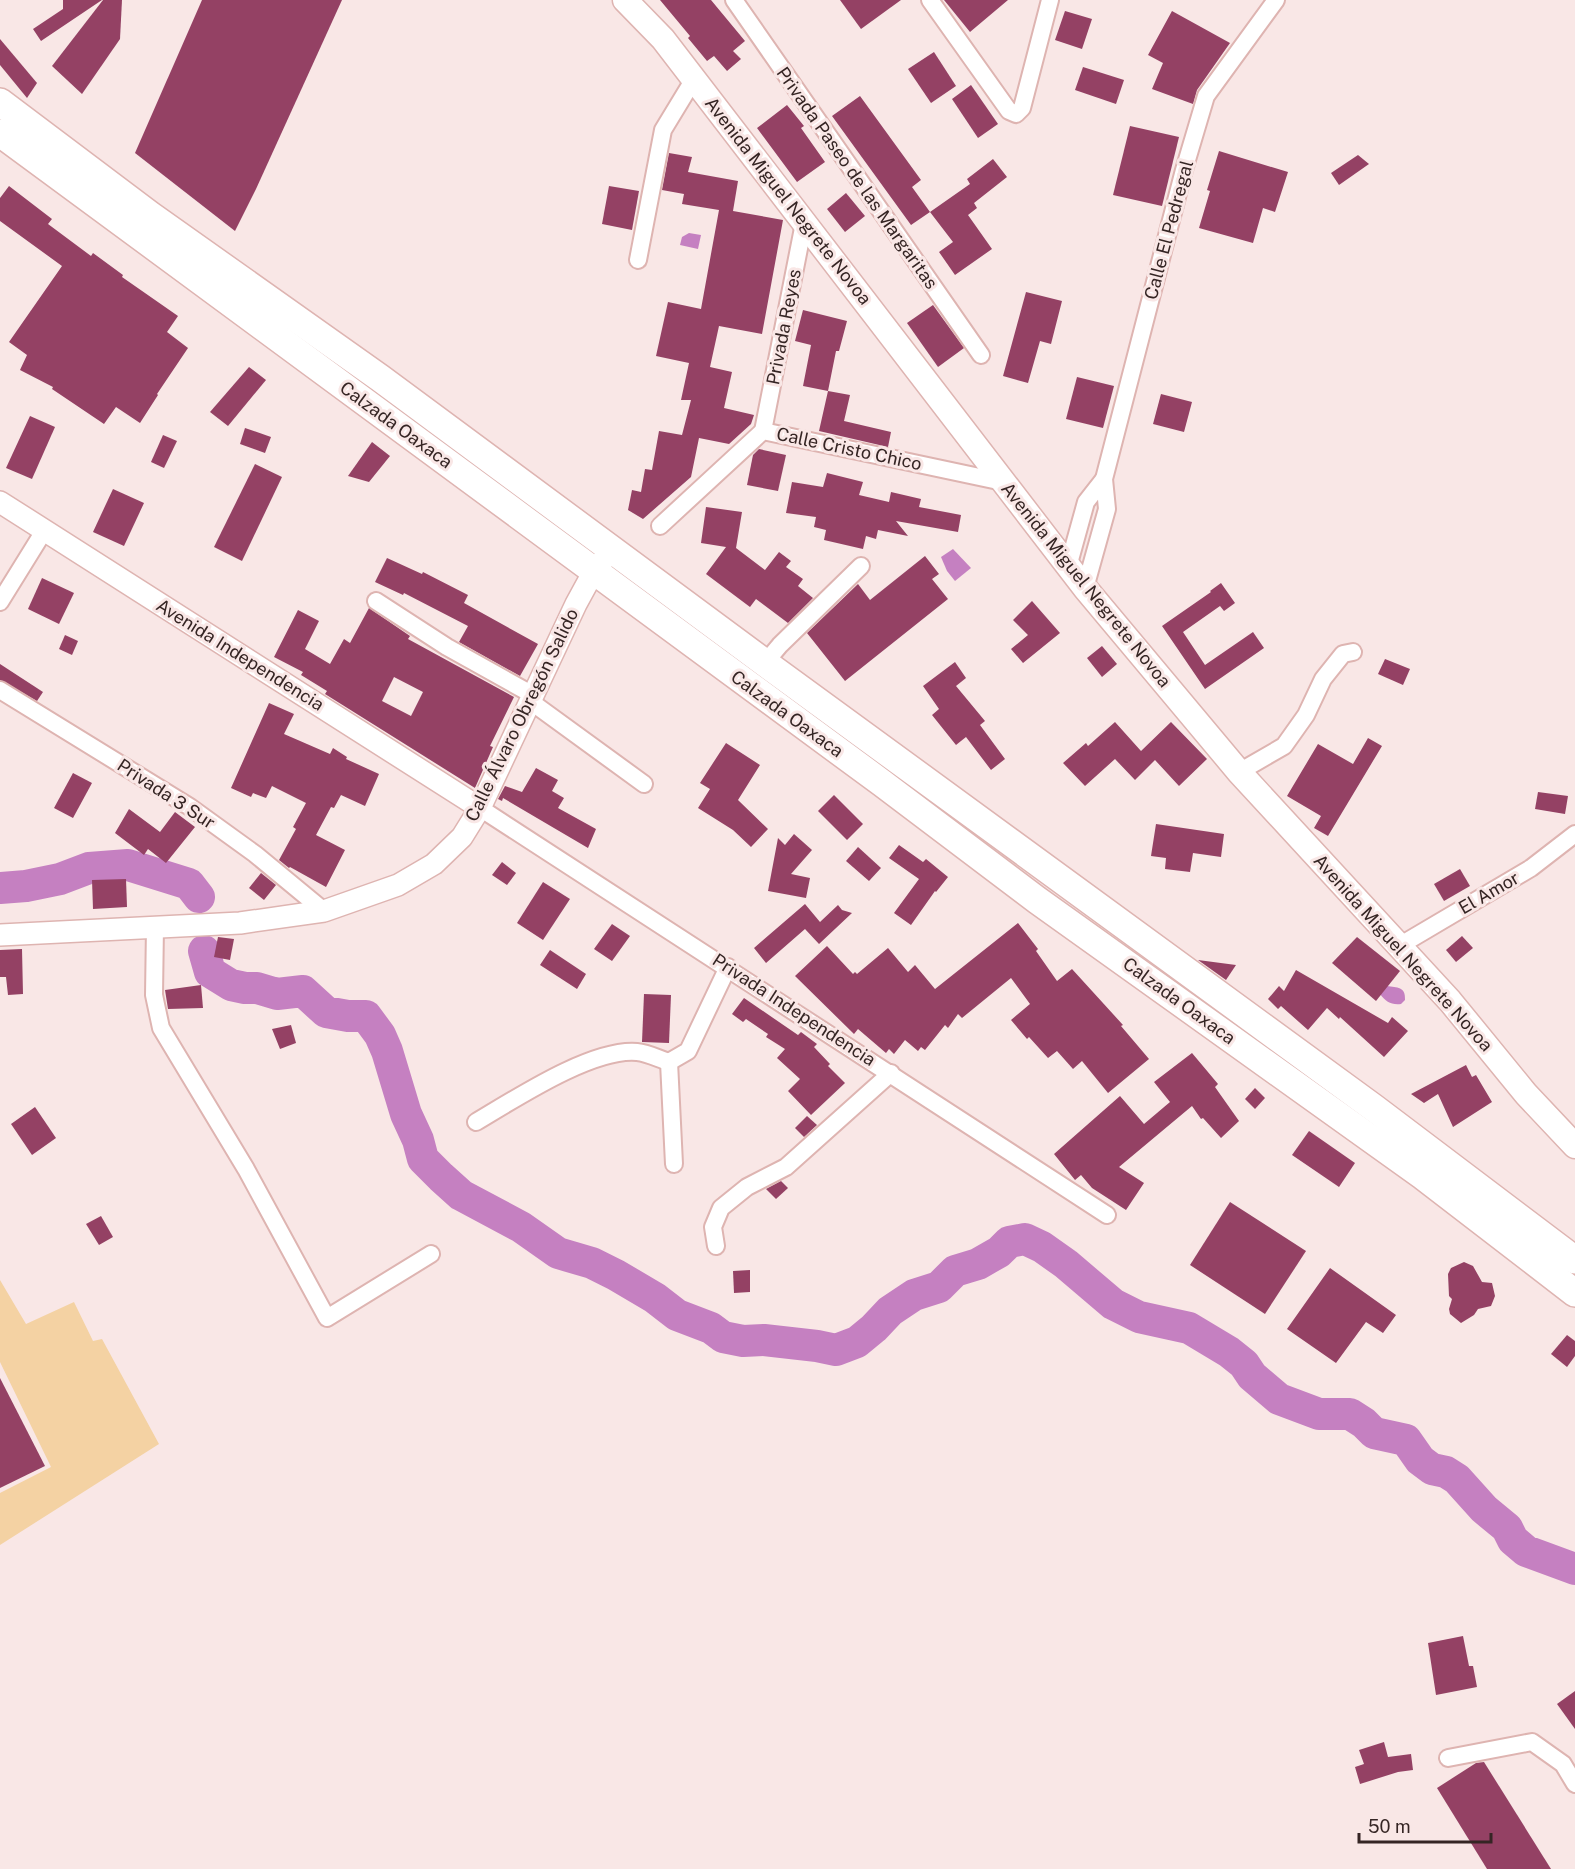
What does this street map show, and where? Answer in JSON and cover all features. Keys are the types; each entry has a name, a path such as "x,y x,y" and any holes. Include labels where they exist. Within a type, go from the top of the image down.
{"main road":[{"name":"Avenida Miguel Negrete Novoa","path":"625,0 663,39 1084,588 1239,772 1450,1001 1526,1094 1575,1146"},
{"name":"Calzada Oaxaca","path":"0,102 8,134 1037,900 1423,1176 1575,1293"},
{"name":"Calzada Oaxaca","path":"8,134 150,215 380,378 788,680 1374,1108 1575,1260"},
{"path":"771,702 788,680"}],"street":[{"name":"Privada Paseo de las Margaritas","path":"734,0 981,355"},
{"path":"930,0 1009,111 1016,114 1022,108 1050,0"},
{"name":"Calle El Pedregal","path":"1084,588 1107,509 1104,479 1184,170 1206,96 1276,0"},
{"path":"638,260 663,130 694,79"},
{"name":"Privada Reyes","path":"763,430 804,223"},
{"name":"Calle Cristo Chico","path":"660,526 763,430 1003,482"},
{"name":"Calle El Pedregal","path":"1068,567 1086,502 1104,479"},
{"name":"Avenida Independencia","path":"0,502 480,807"},
{"path":"0,602 44,531"},
{"name":"Calle Álvaro Obregón Salido","path":"0,935 240,923 324,911 398,885 434,864 462,837 480,807 576,604 594,571 612,549"},
{"path":"765,663 780,645 861,566"},
{"path":"376,601 531,698 644,784"},
{"path":"1239,772 1284,746 1306,714 1323,679 1343,654 1353,652"},
{"name":"Privada 3 Sur","path":"0,690 190,807 255,854 324,911"},
{"name":"Privada Independencia","path":"480,807 1107,1215"},
{"name":"El Amor","path":"1399,946 1531,868 1575,834"},
{"path":"155,926 154,995 161,1028 246,1169 327,1318 431,1254"},
{"path":"476,1122 570,1069 596,1060 637,1052 669,1062 688,1051 728,967"},
{"path":"669,1062 674,1164"},
{"path":"716,1246 713,1227 721,1208 747,1187 786,1167 891,1073"},
{"path":"1448,1758 1532,1742 1563,1764 1575,1784"}],"shaded area":[{"path":"689,233 701,235 698,249 680,245 682,237"},
{"path":"953,549 971,568 955,581 947,571 941,557"},
{"path":"1387,986 1404,992 1405,1000 1401,1004 1389,1002 1380,994"},
{"path":"0,1280 26,1324 74,1302 93,1341 102,1339 159,1444 0,1545 0,1493 51,1467 0,1362"}],"building":[{"path":"63,0 102,0 41,41 33,29 63,9"},
{"path":"103,0 122,0 120,39 82,94 52,66"},
{"path":"202,0 342,0 235,231 135,153"},
{"path":"660,0 711,0 745,41 733,51 741,59 727,71 714,56 707,61"},
{"path":"840,0 901,0 861,29"},
{"path":"944,0 1008,0 970,32"},
{"path":"1065,11 1092,19 1082,49 1055,40"},
{"path":"1172,11 1230,43 1197,90 1193,104 1152,89 1163,63 1148,55"},
{"path":"0,39 37,83 27,98 0,65"},
{"path":"934,52 956,86 931,103 908,69"},
{"path":"1083,67 1124,80 1116,104 1075,90"},
{"path":"971,85 998,124 978,138 952,99"},
{"path":"860,96 921,180 912,187 930,212 911,225 832,116"},
{"path":"787,105 804,126 801,128 825,162 797,182 757,128"},
{"path":"1130,126 1179,137 1162,206 1113,195"},
{"path":"1219,151 1288,172 1275,212 1263,208 1253,243 1199,228 1210,191 1207,190"},
{"path":"669,153 692,157 688,172 738,181 733,211 783,220 762,334 719,326 710,367 732,372 724,408 754,415 751,424 729,444 699,438 691,477 643,519 628,510 632,490 641,492 645,469 652,470 659,431 682,435 691,400 681,400 689,363 656,356 668,302 701,309 719,210 682,204 684,194 662,190"},
{"path":"1358,155 1369,164 1339,185 1331,173"},
{"path":"993,159 1007,177 974,203 977,208 968,215 992,249 955,275 939,252 953,242 930,212 970,184 967,179"},
{"path":"9,186 52,219 48,224 91,256 93,253 123,275 122,277 178,316 167,332 188,348 140,423 116,407 104,424 52,389 53,387 20,370 27,355 9,342 62,266 0,221 0,198"},
{"path":"609,186 639,191 632,230 602,224"},
{"path":"846,193 865,216 845,232 827,209"},
{"path":"1026,292 1062,301 1051,344 1040,341 1028,383 1003,376"},
{"path":"933,305 964,348 938,367 907,323"},
{"path":"803,310 847,321 839,351 836,351 828,391 803,386 811,345 795,341"},
{"path":"249,367 266,380 228,426 210,412"},
{"path":"1077,377 1114,386 1103,428 1066,419"},
{"path":"828,391 850,395 844,421 891,432 888,447 819,431"},
{"path":"1161,394 1192,402 1184,432 1153,424"},
{"path":"30,416 55,427 32,479 6,468"},
{"path":"245,428 271,437 265,453 240,444"},
{"path":"163,435 177,441 164,468 151,462"},
{"path":"372,442 390,456 369,482 348,476"},
{"path":"759,449 786,455 778,491 747,485 753,455"},
{"path":"255,464 282,477 242,561 214,547"},
{"path":"827,473 863,482 859,495 889,502 891,492 921,499 919,507 961,515 958,532 896,521 908,536 878,530 876,539 866,536 863,549 824,540 826,530 814,527 816,517 786,513 792,482 823,487"},
{"path":"113,489 144,503 124,546 93,532"},
{"path":"706,507 742,512 736,548 765,570 779,552 791,561 786,567 803,579 798,586 813,598 788,623 756,599 750,607 706,574 726,547 701,543"},
{"path":"925,556 939,574 932,579 948,599 845,681 807,633 858,584 870,600"},
{"path":"387,558 422,574 423,572 468,595 464,603 538,644 520,676 459,642 468,626 404,593 403,595 375,582"},
{"path":"42,578 74,593 59,624 28,609"},
{"path":"1221,583 1235,603 1224,611 1220,606 1183,632 1205,665 1253,632 1264,648 1205,689 1162,626"},
{"path":"1032,601 1060,633 1023,663 1011,649 1028,635 1013,620"},
{"path":"369,608 410,636 408,639 514,697 490,746 493,747 475,788 325,694 327,691 301,675 303,672 274,657 298,610 319,621 305,649 330,664 344,639 350,643","holes":["394,677 423,692 411,716 382,701"]},
{"path":"65,635 78,641 72,655 59,649"},
{"path":"1102,646 1117,664 1102,677 1087,658"},
{"path":"1385,659 1410,669 1403,685 1378,674"},
{"path":"955,662 966,678 956,686 985,721 980,725 1005,759 991,770 966,737 956,745 932,715 939,709 923,686"},
{"path":"0,664 43,692 37,701 0,680"},
{"path":"269,703 294,714 284,734 330,754 333,748 347,757 346,759 379,774 365,806 341,795 334,808 331,807 316,835 345,850 326,887 289,868 279,860 296,829 293,827 306,803 272,786 266,798 253,793 251,797 231,788"},
{"path":"1115,722 1141,751 1171,722 1207,759 1179,786 1155,760 1135,780 1115,759 1085,786 1063,763 1086,743 1088,746"},
{"path":"1368,738 1382,746 1328,836 1314,828 1321,816 1287,796 1318,744 1353,764"},
{"path":"726,743 760,765 738,800 768,829 751,847 733,830 698,808 710,789 700,783"},
{"path":"536,768 558,780 552,791 564,798 558,808 596,829 588,848 503,798 502,801 498,799 505,786 522,792"},
{"path":"73,773 92,783 73,818 54,808"},
{"path":"1538,792 1568,796 1565,814 1535,809"},
{"path":"834,795 863,824 847,840 818,811"},
{"path":"129,809 160,832 175,812 195,827 166,863 148,849 144,855 115,833"},
{"path":"1156,824 1224,834 1221,857 1193,853 1190,872 1165,869 1166,858 1151,856"},
{"path":"794,834 812,850 791,874 810,878 806,898 768,891 778,838 785,845"},
{"path":"899,845 923,862 926,859 948,877 911,925 894,913 919,879 889,858"},
{"path":"858,847 881,868 869,881 846,861"},
{"path":"502,862 516,873 507,885 492,875"},
{"path":"1460,869 1470,886 1444,901 1434,884"},
{"path":"261,873 276,885 264,900 249,888"},
{"path":"126,879 127,907 93,909 92,880"},
{"path":"543,882 570,899 543,940 517,923"},
{"path":"805,904 820,922 838,905 842,910 852,913 819,944 805,929 766,963 754,948"},
{"path":"1018,923 1038,949 1036,951 1057,981 1072,969 1123,1025 1121,1026 1149,1059 1108,1093 1082,1061 1073,1069 1057,1051 1048,1058 1029,1037 1027,1039 1011,1020 1030,1004 1011,978 962,1018 958,1014 948,1028 945,1025 925,1050 921,1047 918,1051 905,1040 894,1054 889,1049 886,1053 858,1029 854,1034 795,976 827,946 853,974 855,972 857,974 888,948 908,972 915,965 935,989"},
{"path":"612,924 630,936 612,961 594,949"},
{"path":"1462,936 1473,948 1456,962 1446,950"},
{"path":"218,937 234,939 230,960 214,957"},
{"path":"1357,937 1400,971 1376,1001 1332,963"},
{"path":"22,949 23,994 8,995 6,977 0,977 0,950"},
{"path":"550,950 586,974 577,989 540,965"},
{"path":"1198,960 1236,965 1226,980"},
{"path":"1296,970 1388,1023 1392,1017 1408,1031 1384,1057 1327,1008 1308,1030 1281,1006 1278,1009 1268,999 1279,986 1284,991"},
{"path":"201,985 203,1008 168,1009 165,990"},
{"path":"644,994 671,995 669,1043 642,1042"},
{"path":"744,998 798,1035 801,1032 817,1044 814,1047 845,1083 811,1115 788,1091 800,1079 777,1058 785,1049 766,1037 768,1034 746,1019 743,1022 732,1014"},
{"path":"291,1025 296,1043 280,1049 272,1029"},
{"path":"1192,1053 1218,1084 1215,1087 1239,1121 1221,1138 1203,1118 1201,1119 1192,1106 1119,1167 1144,1183 1126,1210 1092,1188 1081,1175 1075,1180 1054,1154 1120,1096 1144,1124 1170,1102 1154,1082"},
{"path":"1466,1065 1472,1077 1476,1075 1492,1102 1453,1127 1438,1094 1424,1103 1411,1094"},
{"path":"1255,1088 1265,1098 1255,1109 1245,1099"},
{"path":"35,1107 56,1138 32,1155 11,1124"},
{"path":"807,1116 817,1125 804,1137 795,1128"},
{"path":"1309,1131 1355,1163 1339,1187 1292,1155"},
{"path":"781,1181 788,1188 776,1199 766,1189"},
{"path":"1230,1202 1306,1251 1265,1314 1190,1265"},
{"path":"101,1216 113,1237 99,1245 86,1224"},
{"path":"1464,1262 1473,1266 1482,1282 1492,1283 1495,1296 1491,1306 1478,1309 1474,1315 1461,1323 1450,1314 1452,1299 1449,1296 1448,1274 1451,1268"},
{"path":"1330,1268 1396,1315 1383,1333 1366,1322 1336,1363 1287,1329"},
{"path":"750,1270 750,1292 734,1293 733,1271"},
{"path":"1567,1335 1575,1341 1575,1356 1567,1367 1551,1354"},
{"path":"0,1378 45,1466 0,1488"},
{"path":"1463,1636 1469,1666 1473,1666 1477,1687 1436,1695 1428,1643"},
{"path":"1575,1691 1575,1729 1557,1704"},
{"path":"1384,1742 1388,1757 1411,1754 1413,1770 1398,1772 1360,1784 1355,1767 1364,1764 1359,1750"},
{"path":"1484,1762 1551,1869 1487,1869 1437,1788 1476,1763"}],"waterway":[{"path":"0,888 26,886 60,879 89,868 128,865 189,884 199,897"},
{"path":"204,951 210,972 231,985 257,988 277,994 303,991 326,1012 366,1016 380,1035 387,1051 406,1114 418,1140 423,1159 461,1195 521,1227 558,1253 592,1263 616,1275 655,1298 677,1315 711,1328 723,1337 743,1341 764,1340 817,1346 836,1350 857,1342 890,1311 914,1295 939,1287 955,1271 978,1264 999,1252 1009,1242 1025,1239 1042,1247 1066,1264 1113,1304 1139,1317 1189,1328 1229,1352 1279,1399 1319,1414 1350,1414 1374,1433 1406,1440 1420,1460 1432,1469 1446,1472 1457,1479 1484,1509 1507,1528 1513,1540 1526,1551 1575,1569"}]}
